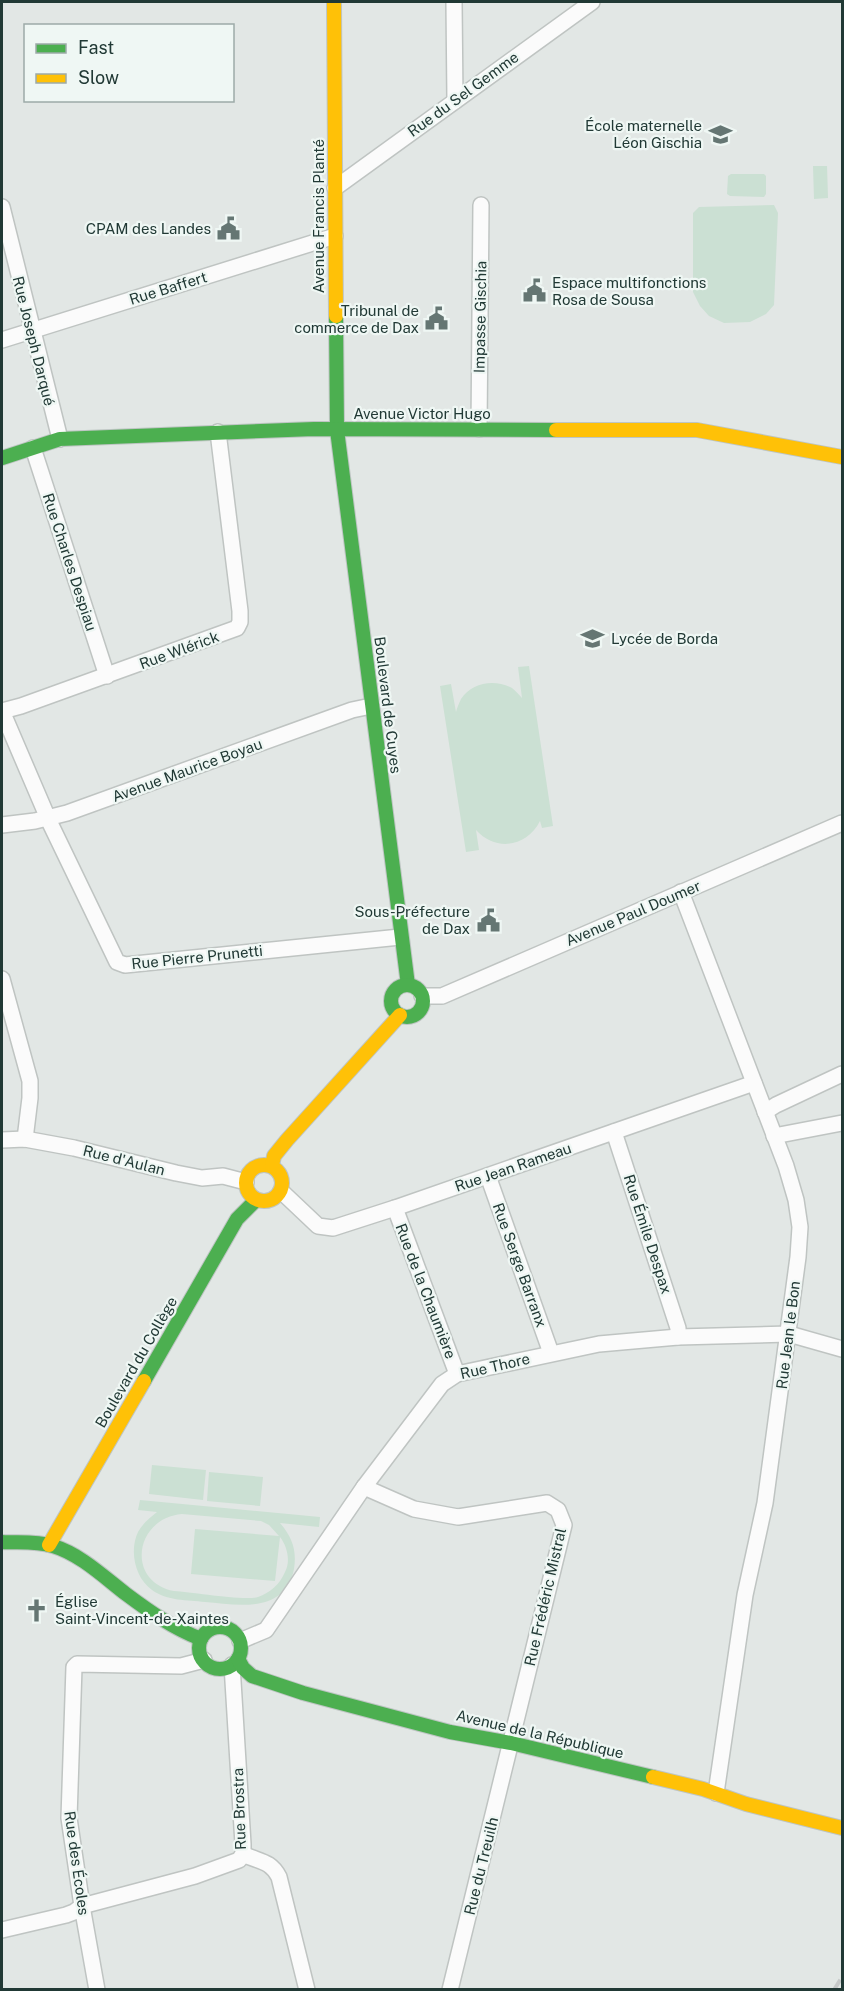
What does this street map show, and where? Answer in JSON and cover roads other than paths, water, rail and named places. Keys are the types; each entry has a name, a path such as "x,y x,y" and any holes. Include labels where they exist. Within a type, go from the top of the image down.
{"main road":[{"name":"Avenue Francis Planté","path":"334,2 337,430"},
{"name":"Avenue Victor Hugo","path":"2,458 60,439 218,432 479,429 697,430 843,457"},
{"name":"Boulevard de Cuyes","path":"337,430 400,937 408,985"},
{"path":"408,985 416,988 422,996 422,1006 415,1014 400,1015 392,1007 391,996 397,988 408,985"},
{"path":"272,1166 274,1156 287,1140 400,1015"},
{"path":"272,1166 280,1174 281,1191 273,1200 261,1202 248,1193 247,1176 254,1167 272,1166"},
{"name":"Boulevard du Collège","path":"49,1545 237,1219 256,1200"},
{"path":"2,1542 49,1545 62,1550 175,1628 201,1639"},
{"path":"218,1627 231,1630 240,1641 241,1647 235,1662 220,1669 208,1665 200,1650 201,1639 211,1629 218,1627"},
{"name":"Avenue de la République","path":"235,1662 252,1676 266,1681 417,1722 716,1793 746,1804 843,1828"}],"street":[{"path":"454,2 455,100"},
{"name":"Rue du Sel Gemme","path":"335,188 589,2"},
{"name":"Impasse Gischia","path":"479,429 481,204"},
{"name":"Rue Joseph Darqué","path":"2,207 31,331 60,439"},
{"name":"Rue Baffert","path":"2,340 335,236"},
{"name":"Rue Wlérick","path":"2,711 107,676 237,628 240,622 240,611 218,432"},
{"name":"Rue Charles Despiau","path":"33,448 107,676"},
{"name":"Avenue Maurice Boyau","path":"2,825 49,818 352,710 371,706"},
{"path":"2,711 49,818"},
{"name":"Rue Pierre Prunetti","path":"49,818 114,957 121,964 400,937"},
{"name":"Avenue Paul Doumer","path":"422,996 442,996 843,823"},
{"name":"Rue Jean le Bon","path":"681,892 786,1166 796,1200 800,1227 789,1334 765,1503 745,1595 716,1793"},
{"path":"2,979 30,1081 25,1139"},
{"path":"765,1112 843,1074"},
{"name":"Rue Jean Rameau","path":"281,1191 318,1226 333,1228 754,1083"},
{"path":"774,1136 843,1123"},
{"name":"Rue Émile Despax","path":"614,1132 678,1328 678,1337"},
{"name":"Rue d'Aulan","path":"2,1140 25,1139 202,1178 223,1176 246,1182"},
{"name":"Rue Serge Barranx","path":"488,1176 551,1353"},
{"name":"Rue de la Chaumière","path":"395,1208 457,1374"},
{"name":"Rue Thore","path":"240,1641 266,1630 364,1487 442,1384 457,1374 599,1344 678,1337 789,1334 843,1349"},
{"name":"Rue Frédéric Mistral","path":"364,1487 414,1509 458,1517 547,1503 558,1510 564,1525 511,1743"},
{"name":"Rue des Écoles","path":"97,1989 69,1818 74,1667 77,1664 181,1666 204,1660"},
{"name":"Rue Brostra","path":"2,1930 66,1915 82,1906 195,1876 239,1860 243,1854 235,1662"},
{"name":"Rue du Treuilh","path":"450,1989 511,1743"},
{"path":"243,1854 274,1867 279,1877 307,1989"}],"railway":[{"path":"834,1990 842,1977"}],"place":[{"name":"École maternelle Léon Gischia","path":"720,134"},
{"name":"CPAM des Landes","path":"229,228"},
{"name":"Espace multifonctions Rosa de Sousa","path":"534,291"},
{"name":"Tribunal de commerce de Dax","path":"437,319"},
{"name":"Lycée de Borda","path":"593,638"},
{"name":"Sous-Préfecture de Dax","path":"488,920"},
{"name":"Église Saint-Vincent-de-Xaintes","path":"37,1610"}]}
